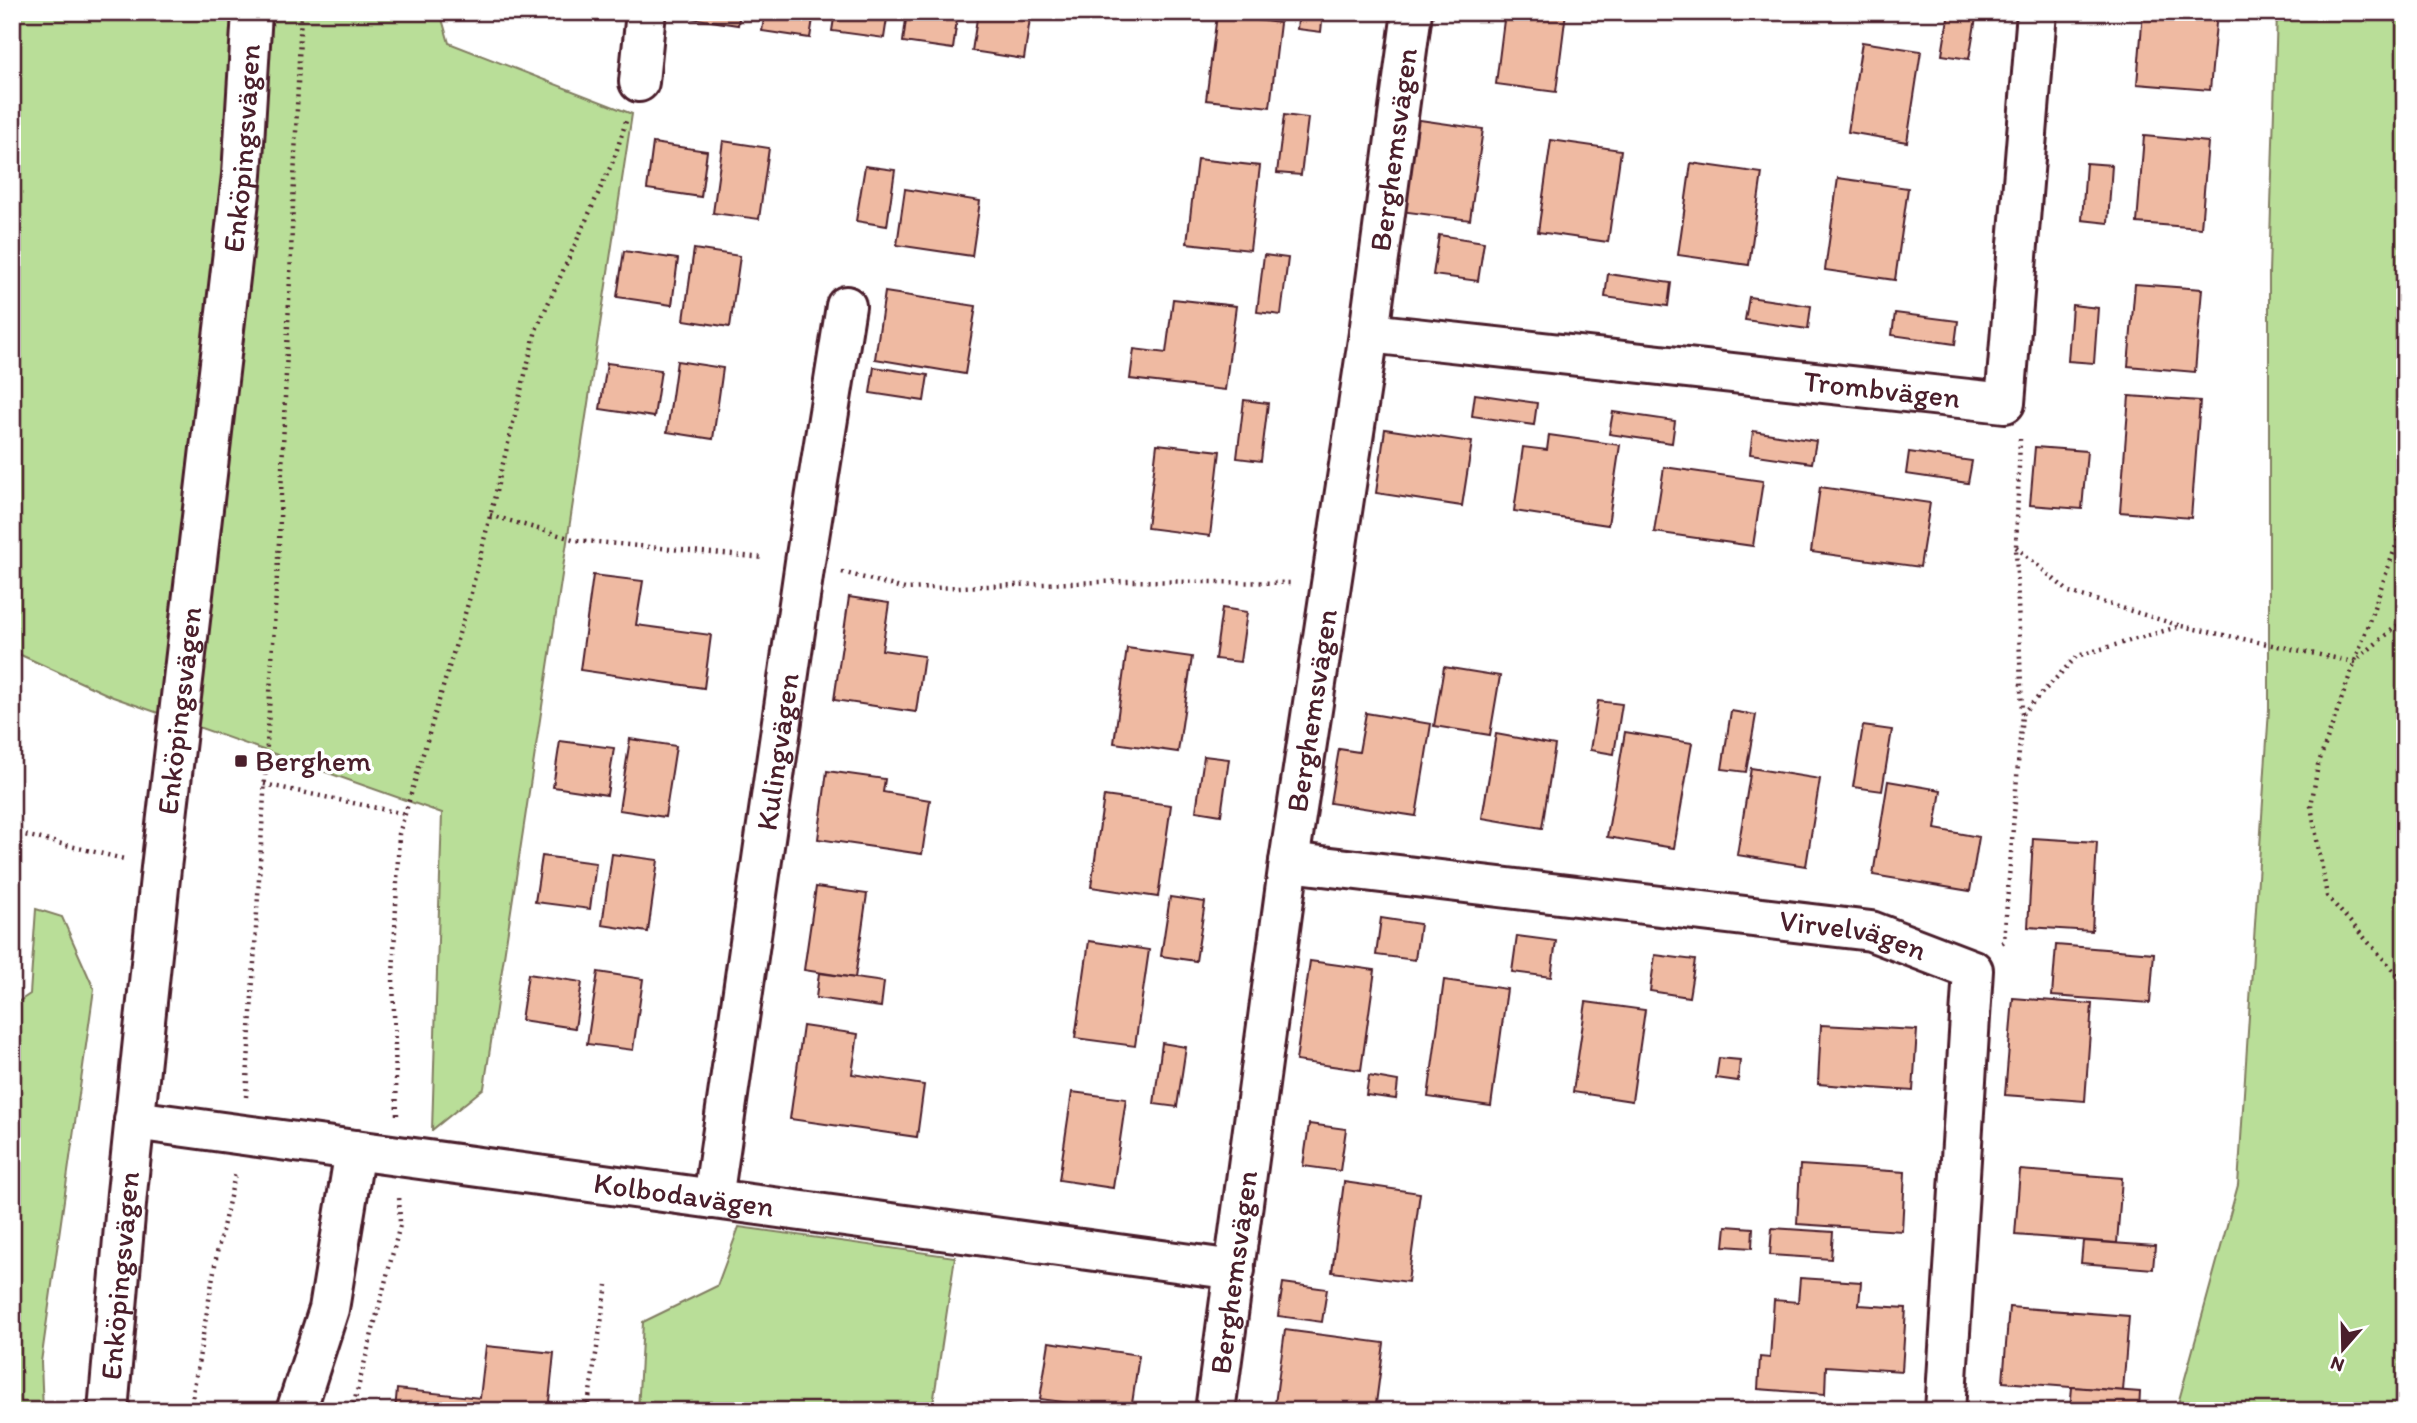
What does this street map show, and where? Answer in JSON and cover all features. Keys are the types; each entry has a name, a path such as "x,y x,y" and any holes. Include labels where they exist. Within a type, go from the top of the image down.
{"street":[{"name":"Enköpingsvägen","path":"108,1411 160,868 242,175 252,12"},
{"path":"639,82 646,12"},
{"name":"Berghemsvägen","path":"1215,1411 1289,862 1369,333 1412,12"},
{"path":"2006,402 2037,12"},
{"name":"Kulingvägen","path":"713,1199 805,562 846,306"},
{"name":"Trombvägen","path":"1369,333 2006,402"},
{"name":"Virvelvägen","path":"1289,862 1871,932 1973,970"},
{"path":"1945,1411 1973,970"},
{"name":"Kolbodavägen","path":"134,1120 1235,1270"},
{"path":"296,1411 329,1309 355,1150"}],"path":[{"path":"190,1411 217,1253 244,1135 279,528 301,12"},
{"path":"352,1411 400,1225 393,978 399,834 470,597 536,330 614,159 639,82"},
{"path":"1973,970 2004,941 2022,714 2016,547 2021,442 2006,402"},
{"path":"2405,414 2398,540 2318,765 2311,806 2327,896 2405,984"},
{"path":"491,515 576,540 805,562 905,589 1130,581 1332,584"},
{"path":"2016,547 2069,592 2181,626 2354,662"},
{"path":"2354,662 2405,619"},
{"path":"2022,714 2077,656 2181,626"},
{"path":"264,784 405,814"},
{"path":"12,832 160,868"},
{"path":"587,1411 607,1285"}],"green space":[{"path":"12,12 440,12 449,43 632,114 484,1088 432,1130 442,813 113,697 12,651"},
{"path":"2277,12 2405,12 2405,1411 2176,1411 2238,1185 2269,709 2269,273"},
{"path":"36,909 62,917 94,989 41,1362 43,1411 12,1411 12,1006 30,994"},
{"path":"739,1227 955,1257 932,1411 638,1411 643,1322 717,1286"}],"building":[{"path":"690,12 740,12 738,25 690,18"},
{"path":"765,12 814,12 810,38 762,31"},
{"path":"835,12 888,12 884,38 832,31"},
{"path":"907,12 958,12 953,49 903,42"},
{"path":"978,12 1031,12 1024,59 972,51"},
{"path":"1299,12 1323,12 1321,32 1297,29"},
{"path":"1505,12 1566,12 1556,92 1496,84"},
{"path":"1949,12 1977,12 1969,59 1942,55"},
{"path":"2143,12 2217,12 2210,90 2137,84"},
{"path":"1217,15 1280,23 1270,107 1206,100"},
{"path":"1862,42 1921,51 1907,142 1848,132"},
{"path":"1284,115 1308,118 1301,175 1277,173"},
{"path":"1413,119 1483,129 1470,220 1400,211"},
{"path":"2144,136 2208,142 2201,228 2137,223"},
{"path":"1551,140 1621,150 1608,242 1538,232"},
{"path":"723,141 769,148 759,219 713,213"},
{"path":"653,143 707,151 701,197 647,189"},
{"path":"1197,159 1260,166 1250,250 1187,243"},
{"path":"1691,163 1762,173 1749,265 1678,255"},
{"path":"2086,163 2112,165 2108,223 2082,220"},
{"path":"865,166 895,170 887,226 856,221"},
{"path":"1838,178 1908,188 1895,280 1825,270"},
{"path":"905,189 980,201 972,256 897,245"},
{"path":"1439,235 1484,242 1478,281 1433,275"},
{"path":"694,249 740,256 730,327 684,320"},
{"path":"624,251 678,259 672,305 617,297"},
{"path":"1264,255 1288,258 1281,315 1257,312"},
{"path":"1608,274 1671,283 1668,306 1605,297"},
{"path":"2135,284 2202,289 2195,372 2128,366"},
{"path":"885,292 976,306 965,374 875,359"},
{"path":"1749,297 1811,306 1808,329 1745,320"},
{"path":"1173,299 1236,306 1225,390 1130,379 1134,349 1166,353"},
{"path":"2072,305 2098,308 2094,363 2068,361"},
{"path":"1895,313 1958,321 1955,344 1892,335"},
{"path":"677,361 723,368 713,439 667,432"},
{"path":"607,363 661,370 654,417 600,409"},
{"path":"874,367 928,375 924,401 870,393"},
{"path":"1475,394 1537,403 1534,425 1472,416"},
{"path":"2129,396 2200,401 2191,518 2120,512"},
{"path":"1244,400 1268,403 1261,461 1237,458"},
{"path":"1613,412 1675,421 1672,443 1609,434"},
{"path":"1385,429 1472,442 1462,506 1376,493"},
{"path":"1753,431 1816,441 1812,463 1750,454"},
{"path":"1549,435 1620,445 1608,525 1514,511 1523,447 1547,450"},
{"path":"1157,444 1220,451 1210,536 1147,528"},
{"path":"2035,447 2087,451 2082,509 2030,505"},
{"path":"1909,452 1972,461 1968,483 1906,474"},
{"path":"1664,467 1763,481 1753,546 1654,532"},
{"path":"1820,487 1930,503 1920,567 1811,552"},
{"path":"593,575 643,581 636,625 711,635 704,688 580,670"},
{"path":"849,597 889,603 882,650 924,656 916,712 834,700"},
{"path":"1222,608 1247,612 1240,662 1215,659"},
{"path":"1127,648 1192,657 1178,752 1114,743"},
{"path":"1444,667 1500,676 1490,735 1434,726"},
{"path":"1598,701 1622,704 1614,754 1590,750"},
{"path":"1731,711 1756,715 1746,772 1722,769"},
{"path":"1366,713 1431,724 1416,816 1330,803 1339,749 1359,752"},
{"path":"1863,726 1892,730 1882,791 1853,787"},
{"path":"1625,732 1692,743 1674,848 1607,837"},
{"path":"1496,734 1555,745 1542,828 1482,818"},
{"path":"630,739 676,746 665,817 619,810"},
{"path":"560,741 614,748 607,795 553,787"},
{"path":"1204,756 1229,759 1221,815 1196,811"},
{"path":"1751,768 1820,779 1806,866 1737,855"},
{"path":"827,771 885,779 883,792 930,800 922,854 818,839"},
{"path":"1888,781 1941,790 1935,829 1979,837 1970,891 1873,875"},
{"path":"1104,796 1171,805 1158,897 1091,887"},
{"path":"2033,838 2097,842 2092,931 2028,927"},
{"path":"612,854 658,860 648,932 602,925"},
{"path":"542,856 596,863 590,909 535,902"},
{"path":"816,887 867,894 855,978 804,970"},
{"path":"1170,897 1205,902 1196,961 1161,956"},
{"path":"1381,918 1420,924 1415,960 1376,955"},
{"path":"1517,936 1556,941 1551,977 1512,972"},
{"path":"1089,941 1149,950 1135,1046 1075,1038"},
{"path":"2056,945 2154,953 2150,1003 2052,996"},
{"path":"1655,955 1695,960 1689,997 1650,991"},
{"path":"1310,961 1375,970 1361,1070 1296,1061"},
{"path":"598,972 643,979 633,1050 587,1044"},
{"path":"819,973 884,982 881,1007 816,998"},
{"path":"528,974 582,982 575,1028 521,1020"},
{"path":"1444,980 1507,989 1491,1106 1428,1097"},
{"path":"2013,998 2092,1004 2085,1101 2005,1095"},
{"path":"1586,1002 1645,1010 1632,1101 1573,1092"},
{"path":"1821,1025 1917,1030 1913,1091 1818,1084"},
{"path":"803,1026 858,1034 852,1074 924,1085 917,1137 790,1119"},
{"path":"1162,1043 1186,1047 1177,1107 1154,1104"},
{"path":"1719,1058 1740,1060 1738,1081 1716,1078"},
{"path":"1369,1076 1398,1081 1396,1099 1366,1095"},
{"path":"1072,1092 1126,1099 1113,1188 1059,1180"},
{"path":"1309,1124 1346,1129 1340,1171 1303,1166"},
{"path":"1800,1165 1905,1172 1902,1231 1797,1224"},
{"path":"2020,1170 2122,1178 2117,1243 2015,1235"},
{"path":"1344,1182 1420,1193 1408,1282 1332,1272"},
{"path":"1726,1226 1753,1228 1752,1248 1724,1246"},
{"path":"1772,1228 1833,1232 1831,1259 1770,1255"},
{"path":"2083,1241 2155,1246 2153,1269 2081,1263"},
{"path":"1800,1278 1861,1282 1859,1305 1906,1308 1902,1371 1826,1366 1825,1394 1758,1389 1760,1357 1770,1358 1774,1300 1798,1302"},
{"path":"1283,1283 1327,1289 1322,1322 1278,1316"},
{"path":"2009,1307 2129,1316 2123,1391 2003,1382"},
{"path":"1285,1330 1384,1343 1375,1411 1274,1411"},
{"path":"1049,1342 1139,1355 1131,1411 1040,1399"},
{"path":"486,1346 554,1353 548,1411 395,1411 397,1389 480,1398"},
{"path":"2072,1387 2140,1392 2139,1411 2070,1411"},
{"path":"1007,1404 1055,1411 1006,1411"}],"place":[{"name":"Berghem","path":"241,761"}]}
